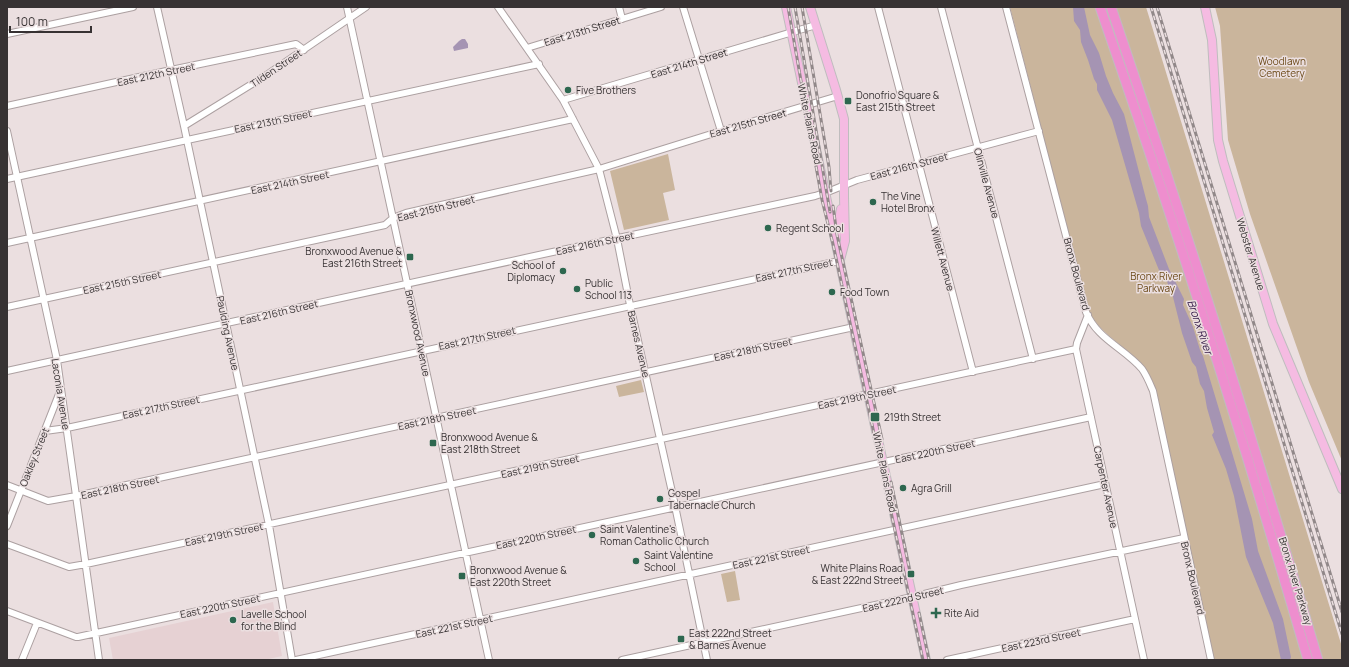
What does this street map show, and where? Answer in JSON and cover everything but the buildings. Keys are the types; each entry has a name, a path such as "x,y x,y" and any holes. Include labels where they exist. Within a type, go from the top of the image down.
{"highway":[{"name":"Bronx River Parkway","path":"1100,7 1208,333 1260,497 1308,660"},
{"name":"Bronx River Parkway","path":"1111,7 1220,339 1275,515 1318,660"}],"main road":[{"name":"White Plains Road","path":"786,7 835,242 926,660"},
{"name":"White Plains Road","path":"810,7 844,119 845,241 839,260"},
{"name":"Webster Avenue","path":"1205,7 1212,40 1218,140 1223,162 1273,324 1342,489"},
{"name":"White Plains Road","path":"835,242 844,198"}],"street":[{"path":"7,34 133,7"},
{"name":"Paulding Avenue","path":"157,7 269,524 292,660"},
{"name":"Bronxwood Avenue","path":"347,7 489,660"},
{"name":"Tilden Street","path":"184,126 265,76 366,7"},
{"name":"Barnes Avenue","path":"498,7 563,100 599,169 617,239 630,305 690,574 707,660"},
{"path":"618,7 622,19"},
{"name":"East 213th Street","path":"526,48 661,7"},
{"path":"683,7 721,131"},
{"name":"Willett Avenue","path":"878,7 973,372"},
{"name":"Olinville Avenue","path":"941,7 1033,359"},
{"name":"Bronx Boulevard","path":"1006,7 1088,315 1101,334 1136,363 1145,374 1154,397 1211,660"},
{"name":"East 214th Street","path":"563,100 816,25"},
{"name":"East 212th Street","path":"7,106 296,44 304,50"},
{"name":"East 213th Street","path":"7,179 539,64"},
{"name":"East 215th Street","path":"7,307 385,225 393,218 406,213 599,169 838,96"},
{"name":"East 214th Street","path":"7,243 573,120"},
{"name":"East 216th Street","path":"7,371 825,193 857,180 1039,131"},
{"name":"Laconia Avenue","path":"7,132 57,360 99,660"},
{"name":"East 217th Street","path":"45,431 67,428 839,260"},
{"path":"1076,349 1088,315"},
{"name":"East 218th Street","path":"7,485 48,501 76,496 854,327"},
{"name":"East 219th Street","path":"7,544 69,567 86,564 1076,349"},
{"name":"Carpenter Avenue","path":"1076,349 1144,660"},
{"name":"Oakley Street","path":"7,526 61,389"},
{"name":"East 220th Street","path":"37,623 76,637 1091,417"},
{"name":"East 221st Street","path":"296,660 1105,484"},
{"name":"East 222nd Street","path":"622,660 961,585 1184,538"},
{"path":"7,611 37,623 22,660"},
{"name":"East 223rd Street","path":"947,660 1135,619"}],"shaded area":[{"path":"1073,7 1084,7 1090,35 1099,53 1113,93 1124,114 1148,206 1149,217 1169,269 1184,299 1183,305 1193,327 1203,356 1252,519 1258,551 1283,619 1291,657 1290,660 1281,660 1273,623 1246,557 1234,496 1226,469 1212,435 1214,432 1204,391 1200,384 1196,367 1192,362 1182,333 1173,297 1167,281 1161,275 1141,226 1139,213 1112,120 1097,90 1097,84 1081,42 1080,30 1074,21"},
{"path":"462,39 465,39 468,44 468,48 454,51 453,47"},
{"name":"Lavelle School for the Blind","path":"273,602 282,656 264,660 113,660 109,638"}],"green space":[{"name":"Bronx River Parkway","path":"1010,7 1146,7 1342,647 1342,660 1214,660 1147,372 1133,356 1102,329 1088,309"},
{"name":"Woodlawn Cemetery","path":"1215,7 1342,7 1342,461 1309,382 1250,214 1228,140 1220,26"},
{"path":"668,154 675,190 663,193 669,220 624,230 610,171"},
{"path":"641,380 644,392 619,397 616,386"},
{"path":"735,571 740,600 727,602 721,574"}],"railway":[{"path":"788,7 822,200 833,244 923,660"},
{"path":"795,7 830,212"},
{"path":"802,7 829,167 831,191"},
{"path":"1151,7 1342,634"},
{"path":"1157,7 1342,612"},
{"path":"833,206 837,235 882,439"},
{"path":"891,482 910,572"},
{"path":"919,613 929,660"}],"place":[{"name":"Five Brothers","path":"568,90"},
{"name":"Donofrio Square & East 215th Street","path":"848,101"},
{"name":"The Vine Hotel Bronx","path":"873,202"},
{"name":"Regent School","path":"768,228"},
{"name":"Bronxwood Avenue & East 216th Street","path":"410,257"},
{"name":"School of Diplomacy","path":"563,271"},
{"name":"Public School 113","path":"577,289"},
{"name":"Food Town","path":"832,292"},
{"name":"219th Street","path":"875,417"},
{"name":"Bronxwood Avenue & East 218th Street","path":"433,443"},
{"name":"Agra Grill","path":"903,488"},
{"name":"Gospel Tabernacle Church","path":"660,499"},
{"name":"Saint Valentine's Roman Catholic Church","path":"592,535"},
{"name":"Saint Valentine School","path":"636,561"},
{"name":"White Plains Road & East 222nd Street","path":"911,574"},
{"name":"Bronxwood Avenue & East 220th Street","path":"462,576"},
{"name":"Rite Aid","path":"936,613"},
{"name":"Lavelle School for the Blind","path":"233,620"},
{"name":"East 222nd Street & Barnes Avenue","path":"681,639"}],"water label":[{"name":"Bronx River","path":"1200,327"}]}
